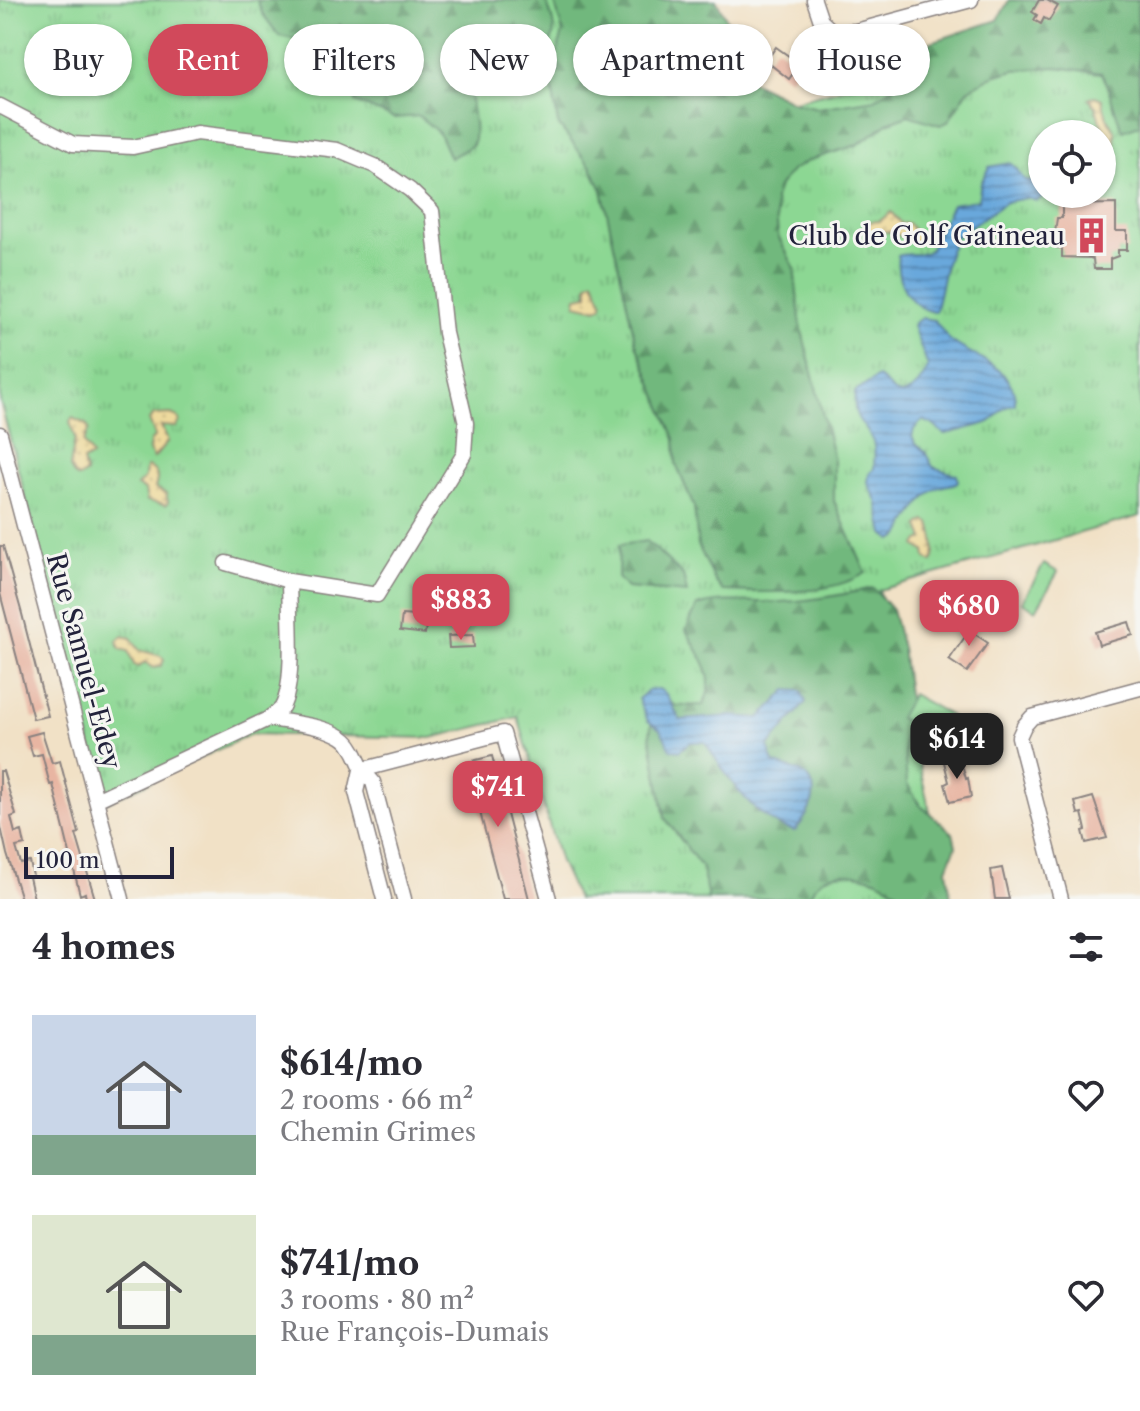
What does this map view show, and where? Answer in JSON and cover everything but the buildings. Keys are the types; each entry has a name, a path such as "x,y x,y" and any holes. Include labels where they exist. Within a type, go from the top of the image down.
{"street":[{"path":"814,0 821,21 833,32 856,31 971,0"},
{"path":"0,106 73,144 133,147 197,133 337,150 375,166 410,190 432,211 445,333 466,423 464,454 377,595 289,581 226,563"},
{"name":"Rue Samuel-Edey","path":"0,434 122,899"},
{"path":"96,800 268,719 281,709 288,684 289,581"},
{"path":"1061,899 1019,737 1032,717 1140,688"},
{"path":"268,719 334,733 350,744 361,770 373,782 404,899"},
{"path":"361,770 503,733 549,899"},
{"path":"361,770 356,792 384,899"}],"green space":[{"name":"Club de Golf Gatineau","path":"0,0 715,0 721,24 573,24 573,96 740,96 745,114 813,96 930,96 930,65 1124,14 1122,0 1140,0 1140,516 879,590 950,899 577,899 560,862 518,717 431,738 251,734 106,802 0,401"},
{"path":"257,0 546,0 553,24 440,24 440,96 470,96 474,128 473,145 450,158 439,133 419,116 394,118 355,102 355,96 424,96 424,24 284,24 284,37 279,36 262,13"},
{"path":"554,0 716,0 729,24 573,24 573,96 773,96 773,92 793,102 818,108 879,96 930,96 931,42 998,20 1009,0 1137,0 1140,127 1123,131 1102,73 1056,67 1014,70 991,77 968,90 948,122 940,125 908,115 888,123 857,145 810,160 791,171 779,186 775,199 778,236 794,267 801,327 834,460 834,501 866,573 850,581 815,590 723,591 715,581 698,545 694,507 676,464 675,439 636,344 602,190 591,167 558,124 553,96 557,96 557,52 563,33"},
{"path":"647,541 683,575 687,593 627,588 618,578 619,545"},
{"path":"1044,564 1058,572 1036,610 1022,602"},
{"path":"873,588 892,610 902,648 909,702 904,743 907,784 921,806 953,833 956,846 947,869 951,899 903,899 889,885 878,880 842,873 820,881 808,899 708,899 702,868 665,818 650,735 653,707 659,696 677,706 703,705 707,695 706,667 686,630 697,606 727,601 803,600"},
{"path":"912,694 951,716 938,739 899,718"}],"sand":[{"path":"1095,96 1102,99 1108,120 1100,120 1096,107 1089,99"},
{"path":"891,212 901,224 908,223 915,232 924,234 923,241 909,240 890,232 870,233 864,230 866,222 880,221"},
{"path":"594,280 603,302 601,307 597,309 576,304 577,297 588,295 588,284"},
{"path":"171,414 178,417 180,422 176,427 161,426 168,441 154,458 149,450 155,436 149,420 154,415"},
{"path":"72,418 86,424 89,429 83,443 92,456 83,461 86,473 79,478 70,467 75,438 70,422"},
{"path":"146,467 156,474 155,488 166,494 166,505 147,501 145,490 137,486 145,478"},
{"path":"925,521 930,523 934,537 932,562 926,558 925,551 916,546 924,539 919,526"},
{"path":"123,636 131,638 139,650 161,656 164,660 161,666 154,668 145,662 139,667 134,665 128,651 120,649 117,641"}],"water":[{"path":"1010,163 1015,167 1028,181 1028,199 1006,202 954,238 936,309 934,312 925,309 911,299 901,283 898,256 929,251 952,204 978,200 981,183 989,167"},
{"path":"922,318 934,320 950,340 1002,372 1014,391 1015,404 1005,408 989,422 959,431 944,434 923,420 914,429 912,437 915,443 925,452 933,467 957,475 958,482 929,494 900,536 892,540 884,534 877,501 868,483 869,474 874,469 873,442 857,416 855,392 878,377 899,394 909,392 919,383 928,367 913,326"},
{"path":"659,689 666,694 680,720 731,716 760,718 787,690 801,691 806,702 768,747 774,763 804,774 813,787 809,811 795,831 767,818 755,808 732,782 705,742 691,742 679,751 671,749 660,729 648,721 638,699 649,690"}],"place":[{"name":"Club de Golf Gatineau","path":"1091,236"}]}
